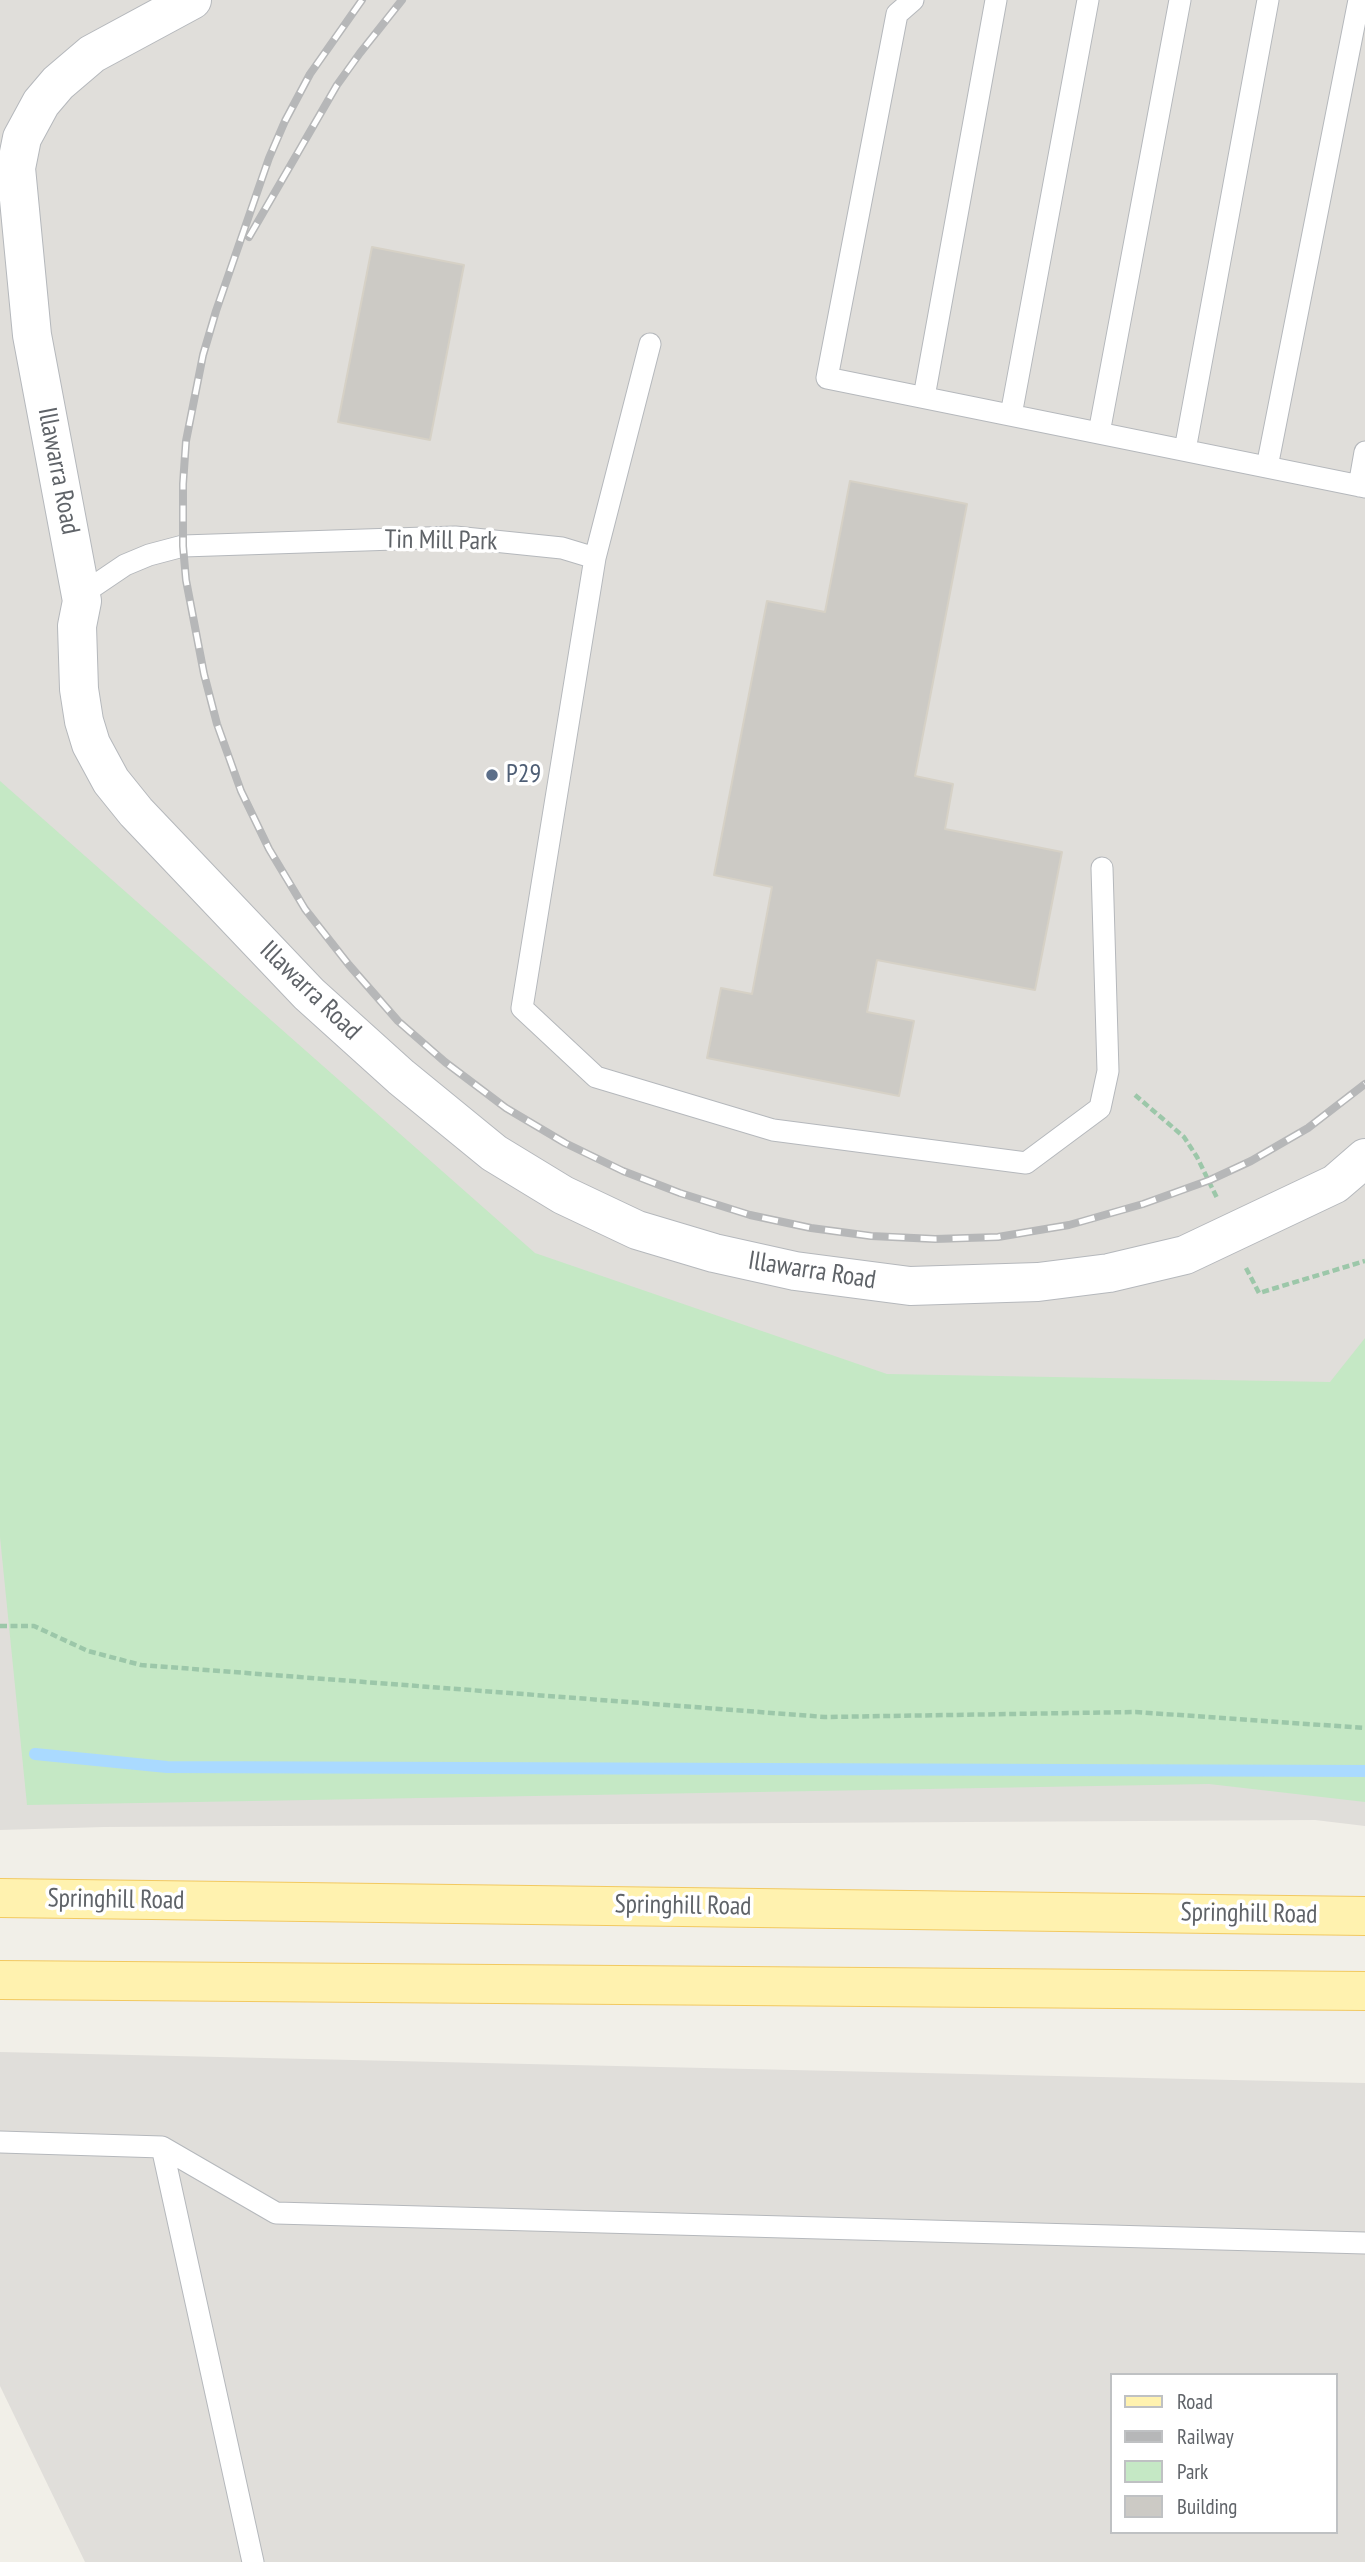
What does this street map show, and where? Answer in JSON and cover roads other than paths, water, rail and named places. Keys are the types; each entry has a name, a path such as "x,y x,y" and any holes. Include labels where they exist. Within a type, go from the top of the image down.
{"main road":[{"name":"Springhill Road","path":"0,1898 1365,1916"},
{"path":"0,1980 1365,1991"}],"street":[{"name":"Illawarra Road","path":"192,0 92,54 58,83 41,103 8,168 32,335 82,601 77,626 77,647 84,721 98,761 136,812 309,994 401,1077 494,1153 564,1195 638,1230 714,1253 795,1271 910,1286 1038,1282 1109,1273 1185,1255 1335,1184 1365,1158"}],"lane":[{"path":"913,0 897,14 827,378 1362,486 1365,452"},
{"path":"924,397 996,0"},
{"path":"1011,415 1088,0"},
{"path":"1099,433 1180,0"},
{"path":"1185,450 1268,0"},
{"path":"1267,467 1359,0"},
{"path":"650,344 594,558 522,1008 596,1077 774,1130 1026,1163 1100,1108 1108,1071 1102,868"},
{"name":"Tin Mill Park","path":"82,601 91,588 125,565 183,546 455,537 562,548 594,558"},
{"path":"0,2142 162,2147 276,2213 1365,2243"},
{"path":"162,2147 253,2562"}],"waterway":[{"path":"35,1754 167,1767 1365,1771"}],"railway":[{"path":"362,0 310,74 285,121 269,158 216,311 203,355 186,441 183,546 186,580 204,674 217,724 241,791 269,849 305,909 398,1021 445,1062 506,1108 565,1143 623,1171 680,1193 750,1215 811,1228 871,1236 935,1239 998,1237 1069,1225 1143,1204 1210,1180 1251,1161 1308,1128 1365,1084"},
{"path":"249,237 337,85 402,0"}],"place":[{"name":"P29","path":"492,775"}]}
